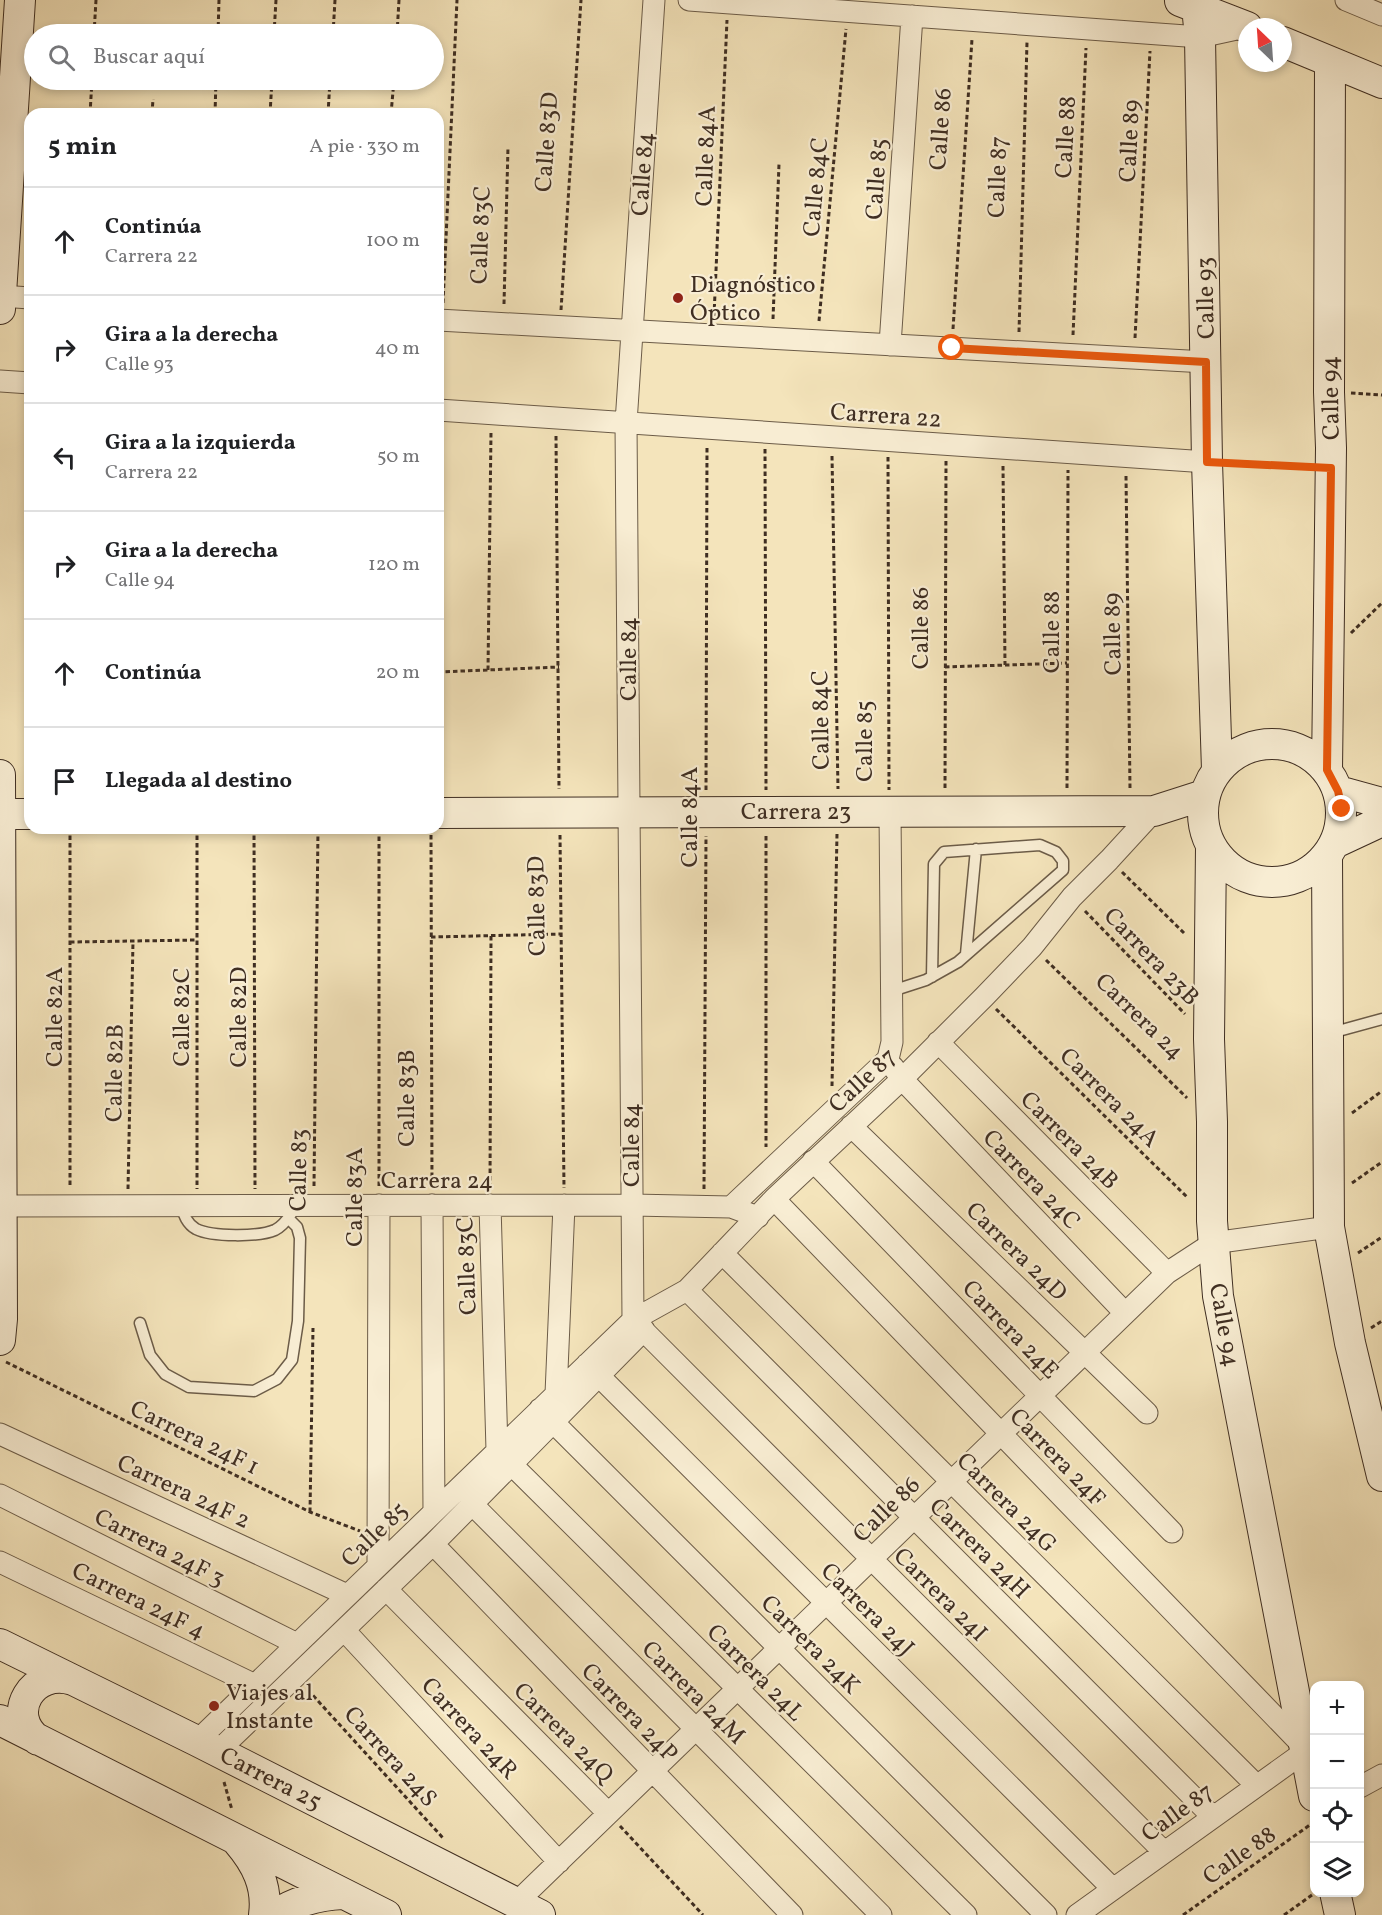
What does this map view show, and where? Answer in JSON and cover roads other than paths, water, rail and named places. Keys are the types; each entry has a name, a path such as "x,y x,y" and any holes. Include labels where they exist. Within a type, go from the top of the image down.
{"street":[{"path":"0,309 7,90 20,0"},
{"name":"Calle 84","path":"638,1325 632,1205 626,423 654,0"},
{"path":"689,0 1200,37 1238,29"},
{"path":"1346,0 1382,15"},
{"path":"1187,3 1238,23"},
{"name":"Calle 93","path":"1187,3 1200,37 1211,783"},
{"name":"Calle 85","path":"890,345 912,16"},
{"path":"1292,46 1382,83"},
{"name":"Calle 94","path":"1330,62 1329,392 1331,468 1327,657 1333,781"},
{"path":"1,296 24,298"},
{"path":"444,320 1206,362"},
{"path":"0,381 24,383"},
{"name":"Carrera 22","path":"444,410 1207,462"},
{"path":"1382,803 1333,781 1308,754 1285,745 1260,745 1236,753 1211,783 1202,818 1209,844 1225,865 1244,877 1266,882 1289,880 1310,871 1331,850 1382,821"},
{"path":"0,775 1,1326"},
{"path":"1333,781 1342,809 1340,826 1331,850 1328,1034 1329,1213 1350,1343 1382,1476"},
{"name":"Carrera 23","path":"444,813 1142,811 1211,783"},
{"name":"Calle 85","path":"890,811 892,991 890,1050"},
{"name":"Carrera 23","path":"1142,811 1209,844"},
{"name":"Calle 87","path":"592,1369 638,1325 687,1290 774,1199 902,1079 984,997 1032,947 1072,897 1109,860 1142,811"},
{"path":"0,814 24,814"},
{"name":"Calle 94","path":"1209,844 1212,1232 1218,1296 1313,1789"},
{"name":"Carrera 24B","path":"938,1042 1167,1273"},
{"path":"731,1207 832,1111 890,1050"},
{"name":"Carrera 24C","path":"890,1050 902,1079 1125,1314"},
{"name":"Carrera 24D","path":"851,1126 1147,1413"},
{"name":"Carrera 24E","path":"813,1161 1172,1532"},
{"name":"Carrera 24F","path":"774,1199 1307,1750"},
{"name":"Carrera 24","path":"1,1206 255,1205 299,1210 379,1205 704,1206 731,1207 758,1217"},
{"name":"Calle 83A","path":"378,1565 379,1205"},
{"path":"432,1205 434,1512"},
{"name":"Calle 83C","path":"490,1205 504,1457"},
{"path":"556,1394 564,1205"},
{"name":"Calle 86","path":"528,1909 559,1862 608,1813 1212,1232 1329,1213"},
{"name":"Carrera 24G","path":"722,1253 1257,1785"},
{"name":"Carrera 24H","path":"687,1290 1213,1816"},
{"name":"Carrera 24I","path":"638,1325 1164,1852"},
{"path":"546,1415 592,1369"},
{"name":"Calle 85","path":"212,1756 255,1685 434,1512 504,1457 546,1415 556,1394 592,1369"},
{"name":"Carrera 24J","path":"592,1369 1113,1889"},
{"name":"Carrera 24K","path":"546,1415 1046,1915"},
{"name":"Carrera 24F 2","path":"0,1434 347,1595"},
{"path":"212,1756 433,1544 472,1504 504,1457"},
{"name":"Carrera 24L","path":"504,1457 966,1915"},
{"name":"Carrera 24F 3","path":"0,1495 297,1644"},
{"name":"Carrera 24M","path":"472,1504 881,1915"},
{"name":"Carrera 24P","path":"433,1544 792,1915"},
{"name":"Carrera 24F 4","path":"0,1562 255,1685"},
{"name":"Carrera 24Q","path":"386,1589 608,1813"},
{"name":"Carrera 24R","path":"344,1630 559,1862"},
{"name":"Carrera 25","path":"0,1644 73,1680 212,1756 528,1909"},
{"path":"38,1740 29,1731 24,1719 24,1707 28,1695 36,1685 47,1679 60,1677 73,1680"},
{"path":"0,1720 38,1740 236,1828 343,1894 386,1915"},
{"name":"Calle 87","path":"1077,1915 1307,1750"},
{"path":"1364,1784 1382,1775"},
{"path":"236,1828 258,1871 263,1888 264,1915"},
{"path":"275,1915 308,1899 343,1894"},
{"path":"1336,1897 1340,1915"}],"lane":[{"path":"892,991 932,977 957,962 1063,870 1063,861 1056,852 1040,845 944,852 934,864 932,977"},
{"path":"966,954 976,849"},
{"path":"1328,1034 1382,1018"},
{"path":"189,1206 186,1220 195,1229 212,1233 261,1234 277,1229 299,1210"},
{"path":"140,1323 150,1355 165,1374 189,1387 254,1391 277,1379 292,1360 298,1321 300,1238 297,1227 299,1210"}],"place":[{"name":"Diagnóstico Óptico","path":"678,298"},
{"name":"Viajes al Instante","path":"214,1706"}]}
